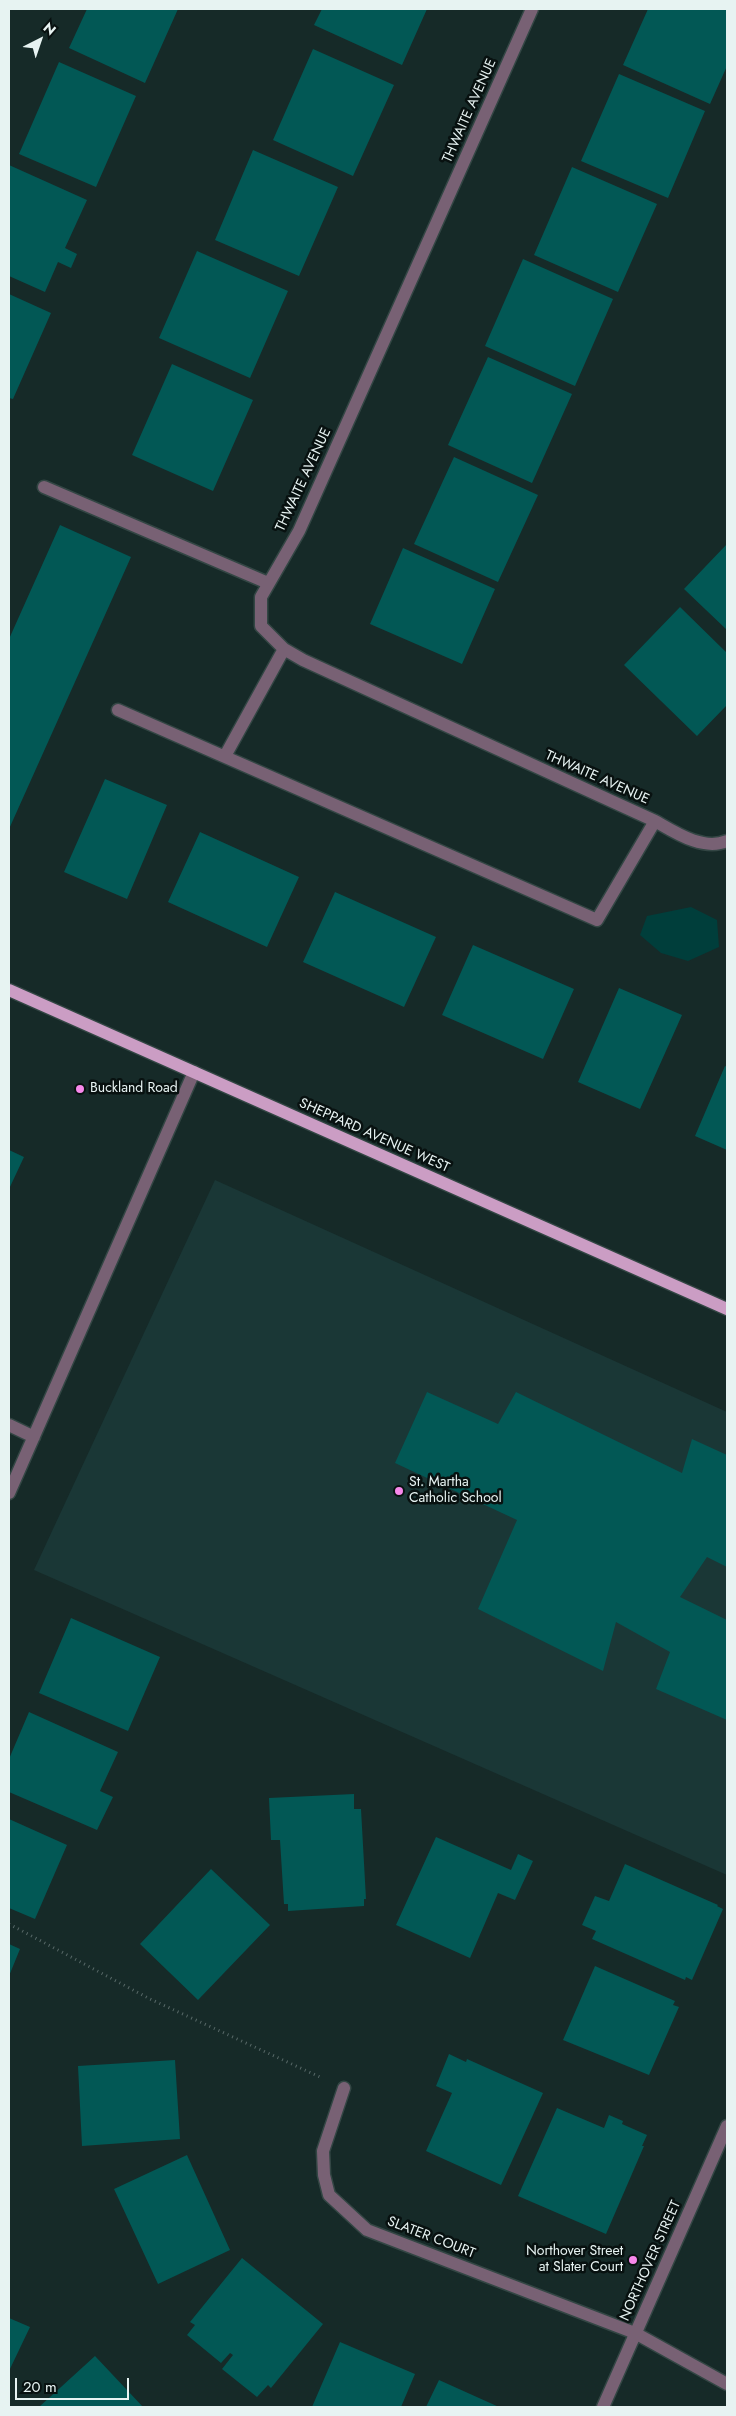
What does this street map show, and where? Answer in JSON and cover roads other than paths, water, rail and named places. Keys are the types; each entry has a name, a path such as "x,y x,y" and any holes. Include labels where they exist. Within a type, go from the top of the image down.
{"main road":[{"name":"SHEPPARD AVENUE WEST","path":"9,990 727,1308"}],"street":[{"name":"THWAITE AVENUE","path":"532,9 299,531 261,597 261,626 284,649 369,692 656,821 682,836 704,843 720,844 727,841"},
{"path":"44,486 268,583"},
{"path":"225,756 284,649"},
{"path":"118,710 596,920 656,821"},
{"path":"9,1493 194,1072"},
{"path":"9,1425 34,1437"},
{"name":"SLATER COURT","path":"344,2088 322,2151 324,2175 329,2195 367,2230 635,2333 727,2384"},
{"name":"NORTHOVER STREET","path":"603,2407 727,2126"}],"place":[{"name":"Buckland Road","path":"80,1089"},
{"name":"St. Martha Catholic School","path":"399,1491"},
{"name":"Northover Street at Slater Court","path":"633,2260"}]}
